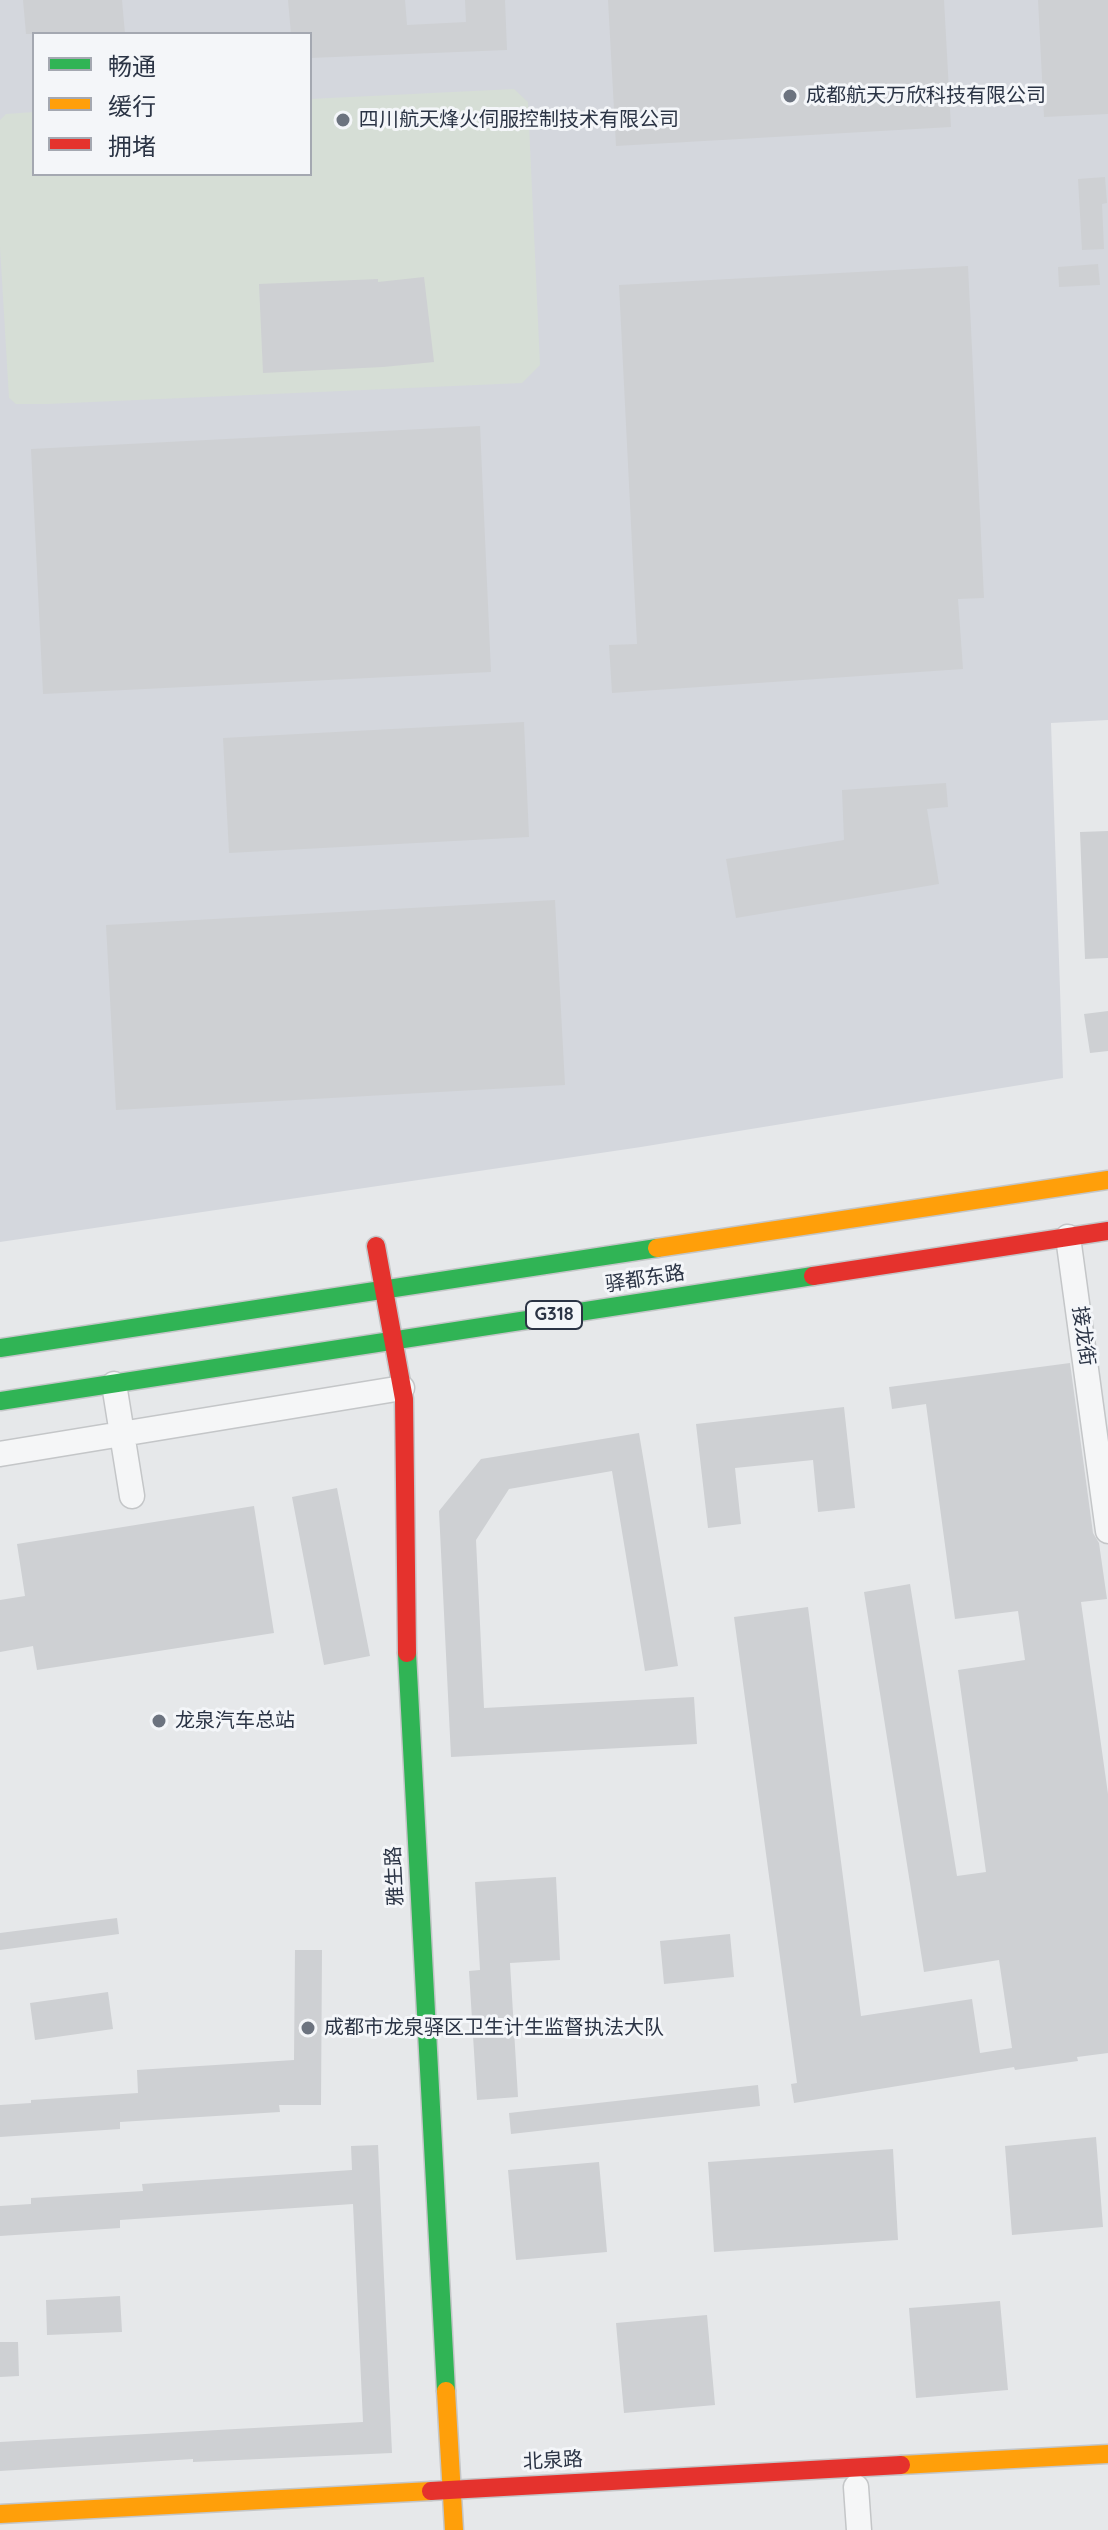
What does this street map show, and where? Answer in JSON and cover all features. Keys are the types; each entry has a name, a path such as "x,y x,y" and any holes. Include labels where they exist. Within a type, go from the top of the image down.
{"main road":[{"name":"驿都东路","path":"0,1348 1108,1180"},
{"name":"驿都东路","path":"0,1401 1108,1231"},
{"name":"雅生路","path":"376,1246 402,1388 407,1695 454,2530"},
{"name":"北泉路","path":"0,2530 1108,2454"},
{"name":"北泉路","path":"0,2514 451,2497 731,2493"}],"street":[{"name":"接龙街","path":"1068,1237 1108,1531"},
{"path":"114,1384 132,1496"},
{"path":"0,1454 402,1388"},
{"path":"856,2487 859,2530"}],"shaded area":[{"path":"0,0 1108,0 1108,720 1051,723 1063,1078 641,1147 0,1242"},
{"path":"514,89 528,102 540,365 522,383 47,404 16,404 9,398 0,247 0,120 6,114 32,112 32,176 312,176 312,99"}],"building":[{"path":"23,0 122,0 125,32 26,34"},
{"path":"288,0 405,0 407,25 466,22 465,0 505,0 507,50 312,58 312,32 291,32"},
{"path":"608,0 944,0 951,127 616,146"},
{"path":"1038,0 1108,0 1108,114 1044,117"},
{"path":"1105,177 1107,203 1102,204 1104,249 1082,250 1078,179"},
{"path":"1098,264 1100,285 1059,287 1058,267"},
{"path":"968,266 984,598 958,599 963,669 612,693 609,645 637,644 619,285"},
{"path":"424,277 434,362 263,373 259,284 378,279 378,282"},
{"path":"480,426 491,672 43,694 31,449"},
{"path":"524,722 529,837 229,853 223,738"},
{"path":"946,783 948,807 927,809 939,884 736,918 726,859 844,840 842,790"},
{"path":"1108,831 1108,958 1085,959 1080,832"},
{"path":"555,900 565,1085 116,1110 106,925"},
{"path":"1108,1011 1108,1051 1090,1053 1084,1014"},
{"path":"1070,1363 1093,1533 1099,1543 1107,1599 1081,1602 1108,1794 1108,2053 1077,2057 1078,2061 1015,2070 1014,2067 794,2103 791,2084 797,2083 734,1617 808,1607 861,2016 972,1999 980,2053 1012,2048 999,1960 924,1972 864,1592 910,1584 957,1876 986,1872 958,1670 1025,1660 1018,1611 955,1619 926,1404 892,1409 889,1387"},
{"path":"844,1407 855,1508 818,1512 813,1460 735,1468 741,1524 708,1528 696,1424"},
{"path":"639,1433 678,1666 645,1671 612,1471 509,1489 476,1540 484,1708 694,1697 697,1744 451,1757 439,1511 481,1459"},
{"path":"337,1488 370,1656 324,1665 292,1497"},
{"path":"254,1506 274,1633 37,1670 33,1646 0,1652 0,1600 25,1596 17,1544"},
{"path":"556,1877 560,1960 510,1963 518,2097 477,2100 469,1971 480,1970 475,1882"},
{"path":"117,1918 119,1934 0,1950 0,1933"},
{"path":"730,1934 734,1977 664,1984 660,1941"},
{"path":"295,1950 322,1950 321,2105 279,2105 280,2112 120,2122 120,2129 0,2137 0,2105 138,2093 137,2070 294,2060"},
{"path":"108,1992 113,2029 35,2040 30,2003"},
{"path":"758,2085 760,2106 511,2134 509,2113"},
{"path":"1096,2137 1103,2227 1012,2235 1005,2146"},
{"path":"378,2145 392,2453 193,2462 193,2459 0,2471 0,2442 363,2422 353,2204 120,2220 120,2228 0,2236 0,2206 31,2204 31,2198 143,2191 142,2184 352,2170 351,2146"},
{"path":"893,2149 898,2240 714,2252 708,2162"},
{"path":"599,2162 607,2252 516,2260 508,2170"},
{"path":"120,2296 122,2332 47,2335 46,2300"},
{"path":"1000,2301 1008,2390 916,2398 909,2308"},
{"path":"707,2315 715,2405 624,2413 616,2323"},
{"path":"0,2342 18,2342 19,2376 0,2377"}],"traffic: fast":[{"path":"0,1348 657,1248"},
{"path":"0,1401 813,1276"},
{"path":"407,1653 446,2391"}],"traffic: slow":[{"path":"657,1248 1108,1180"},
{"path":"446,2391 454,2530"},
{"path":"901,2465 1108,2454"},
{"path":"0,2514 431,2491"}],"traffic: jam":[{"path":"813,1276 1108,1231"},
{"path":"376,1246 404,1399 407,1653"},
{"path":"431,2491 901,2465"}],"place":[{"name":"成都航天万欣科技有限公司","path":"790,96"},
{"name":"四川航天烽火伺服控制技术有限公司","path":"343,120"},
{"name":"龙泉汽车总站","path":"159,1721"},
{"name":"成都市龙泉驿区卫生计生监督执法大队","path":"308,2028"}]}
